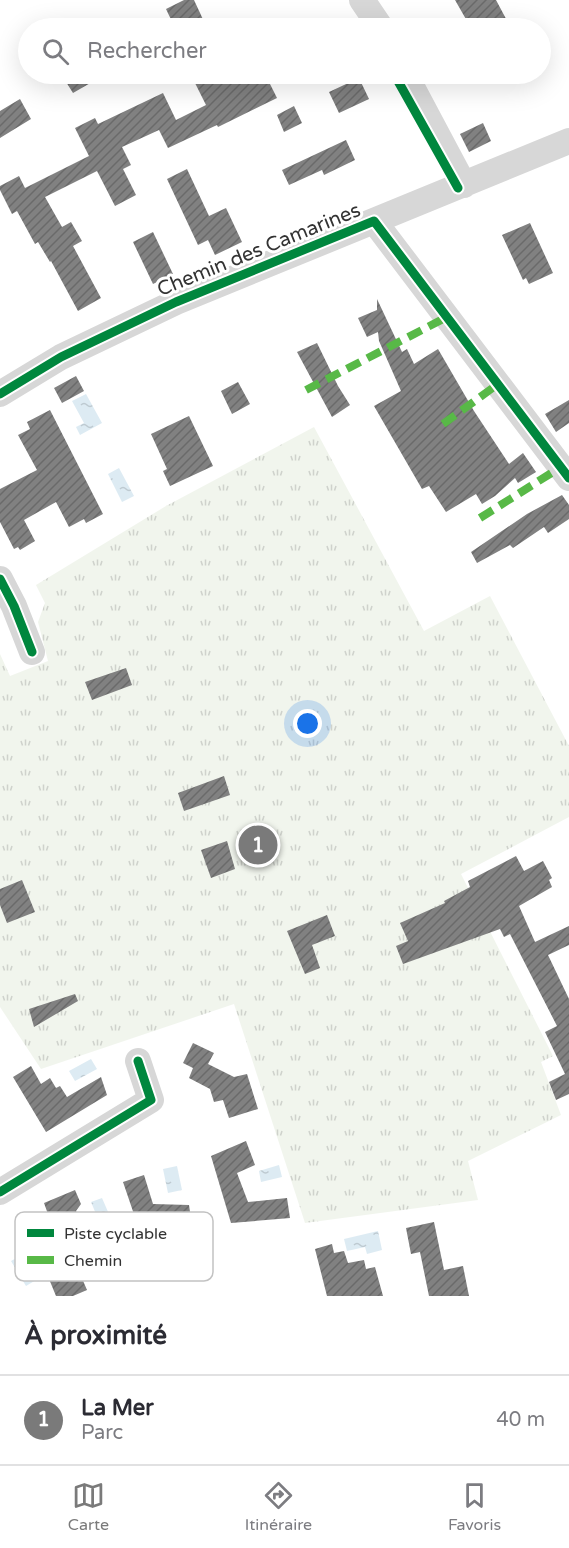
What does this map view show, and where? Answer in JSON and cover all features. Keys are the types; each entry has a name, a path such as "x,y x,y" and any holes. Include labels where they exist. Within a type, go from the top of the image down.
{"street":[{"path":"362,0 374,18"},
{"path":"410,84 464,185"},
{"path":"374,221 569,141"},
{"name":"Chemin des Camarines","path":"0,394 62,357 176,302 374,221 569,478"},
{"path":"0,579 14,606 32,652"},
{"path":"0,1192 151,1100 138,1060"}],"green space":[{"path":"314,427 424,631 490,596 569,746 569,817 461,874 553,1056 541,1062 561,1115 468,1161 478,1200 305,1223 234,1004 41,1069 0,1007 0,654 10,676 48,661 38,622 45,603 36,585 166,506"}],"water":[{"path":"86,394 102,423 80,435 76,427 84,423 72,401"},
{"path":"119,468 134,496 122,502 108,474"},
{"path":"91,1059 97,1069 75,1081 69,1071"},
{"path":"279,1165 282,1177 261,1182 259,1171"},
{"path":"177,1166 182,1190 168,1193 163,1169"},
{"path":"102,1198 108,1212 95,1212 91,1202"},
{"path":"378,1231 382,1250 367,1254 365,1247 347,1251 344,1239"},
{"path":"23,1281 34,1281 26,1286"}],"building":[{"path":"184,0 194,0 202,18 170,18 166,9"},
{"path":"455,0 496,0 506,18 465,18"},
{"path":"67,84 89,84 73,93"},
{"path":"196,84 270,84 277,98 168,148 159,130 122,147 131,165 123,169 136,195 115,206 97,171 45,197 62,227 71,222 82,241 73,246 101,298 78,311 51,261 38,242 35,244 17,211 12,214 0,186 19,176 25,188 89,156 75,128 95,118 98,124 163,93 176,120 206,105"},
{"path":"346,84 362,84 369,99 339,113 329,92"},
{"path":"20,99 31,119 0,138 0,111"},
{"path":"294,106 302,123 284,132 277,115"},
{"path":"483,123 491,141 469,152 460,134"},
{"path":"346,140 355,160 324,175 322,170 289,185 282,170"},
{"path":"187,169 209,216 226,208 242,242 215,255 208,240 198,245 167,179"},
{"path":"530,223 553,273 529,284 526,278 523,280 502,235"},
{"path":"153,232 173,274 153,284 133,242"},
{"path":"377,299 402,352 407,349 414,364 438,349 474,411 509,464 523,453 536,472 518,483 515,478 482,504 476,494 446,512 429,486 422,489 374,406 401,391 379,341 378,332 367,337 358,318 377,310"},
{"path":"317,343 350,405 332,417 297,352"},
{"path":"76,376 84,391 62,403 54,388"},
{"path":"238,382 250,404 232,414 221,391"},
{"path":"569,400 569,423 556,432 545,414"},
{"path":"50,410 103,514 86,523 84,519 69,527 56,502 24,520 35,541 20,550 18,547 14,549 0,522 0,489 37,470 18,435 30,429 27,422"},
{"path":"189,416 213,466 170,486 163,471 167,469 151,434"},
{"path":"562,495 569,505 569,519 548,533 544,527 513,548 510,545 477,563 471,552 527,514"},
{"path":"126,668 132,685 92,700 85,682"},
{"path":"224,776 230,795 184,811 178,793"},
{"path":"227,841 235,869 211,878 201,850"},
{"path":"516,856 524,871 543,861 552,878 549,880 552,887 519,906 535,942 569,926 569,945 548,955 569,999 569,1094 556,1100 549,1082 565,1074 545,1032 557,1026 510,934 504,937 500,929 403,964 396,946 408,941 400,923 445,903 444,901 470,887 468,881"},
{"path":"22,880 35,912 7,923 0,905 0,889"},
{"path":"327,915 335,936 312,945 320,968 305,974 287,931"},
{"path":"75,994 78,1001 34,1027 29,1009"},
{"path":"193,1043 214,1053 208,1064 234,1077 247,1074 258,1109 229,1118 223,1100 214,1102 210,1089 189,1078 193,1068 183,1063"},
{"path":"31,1066 41,1084 50,1078 56,1088 60,1086 67,1097 101,1077 107,1095 46,1132 13,1077"},
{"path":"246,1141 255,1165 237,1173 248,1202 287,1198 290,1218 231,1223 211,1156"},
{"path":"144,1175 153,1204 189,1205 190,1212 133,1212 123,1182"},
{"path":"75,1190 81,1204 76,1212 47,1212 44,1203"},
{"path":"434,1222 444,1270 463,1266 469,1296 429,1296 420,1252 411,1254 406,1228"},
{"path":"332,1244 334,1253 344,1251 348,1263 364,1260 366,1269 375,1267 383,1296 327,1296 315,1249"},
{"path":"50,1281 83,1281 87,1290 73,1296 56,1296"}],"marked path":[{"path":"306,390 447,317"},
{"path":"443,424 498,384"},
{"path":"480,518 561,467"}],"cycle path":[{"path":"400,84 458,188"},
{"path":"0,394 61,357 176,302 374,221 569,478"},
{"path":"0,579 14,606 32,652"},
{"path":"0,1192 151,1100 138,1061"}],"place":[{"name":"La Mer","path":"258,845"}]}
